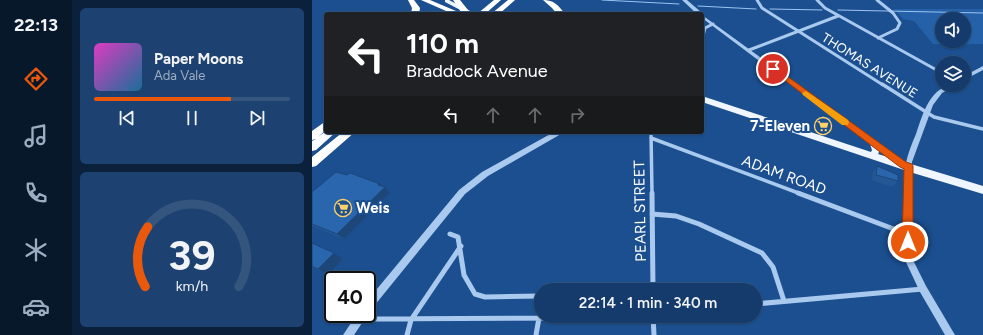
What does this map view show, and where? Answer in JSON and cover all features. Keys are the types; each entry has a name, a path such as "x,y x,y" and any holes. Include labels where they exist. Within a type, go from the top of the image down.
{"highway":[{"path":"411,0 416,8 416,12"},
{"path":"424,0 463,12"},
{"path":"432,0 446,2"},
{"path":"456,0 465,12"},
{"path":"492,11 497,0"},
{"path":"492,11 512,0"},
{"path":"546,0 555,6 560,12"},
{"path":"312,136 324,127"},
{"path":"312,147 328,134"},
{"path":"312,163 348,134"}],"main road":[{"path":"446,2 457,10 463,12"},
{"path":"704,100 983,190"},
{"path":"873,155 876,150 874,144"}],"street":[{"path":"684,0 698,12"},
{"name":"THOMAS AVENUE","path":"757,0 762,8 934,117 983,129"},
{"path":"817,0 823,7 838,16 935,69"},
{"path":"877,0 893,12 900,24 897,29 878,38"},
{"path":"749,50 838,16"},
{"path":"704,17 874,144 906,166"},
{"path":"704,32 705,28 713,24"},
{"path":"971,74 983,68"},
{"path":"942,92 937,95 926,112 909,162 906,166 907,234 909,260 923,289 950,335"},
{"path":"376,297 462,192 485,174 555,134"},
{"name":"PEARL STREET","path":"651,134 653,283"},
{"name":"ADAM ROAD","path":"652,138 907,234"},
{"path":"652,214 676,216 699,224 762,253 773,267 784,302"},
{"path":"450,234 458,237 461,246 464,275 475,294 485,297 534,296"},
{"path":"407,335 412,320 461,246"},
{"path":"762,304 923,289"},
{"path":"376,318 412,320 534,318"},
{"path":"348,335 357,323"},
{"path":"536,335 538,323"},
{"path":"653,323 654,335"}],"shaded area":[{"path":"894,9 983,9 983,44 971,44 971,12 935,12 935,44 933,44 914,21 903,19"}],"building":[{"path":"822,115 832,118 830,127 819,124"},
{"path":"877,166 898,175 898,181 876,175"},
{"name":"Weis","path":"336,172 347,175 350,173 385,187 337,234 312,224 312,192"},
{"path":"312,243 334,253 318,269 312,266"}],"waterway":[{"path":"602,0 679,4"},
{"path":"698,6 756,9"},
{"path":"770,9 822,10"},
{"path":"838,10 983,13"}],"slow traffic":[{"path":"806,93 845,122"}],"place":[{"name":"7-Eleven","path":"823,126"},
{"name":"Weis","path":"343,208"}],"route":[{"path":"773,69 903,165 909,166 908,242"}]}
